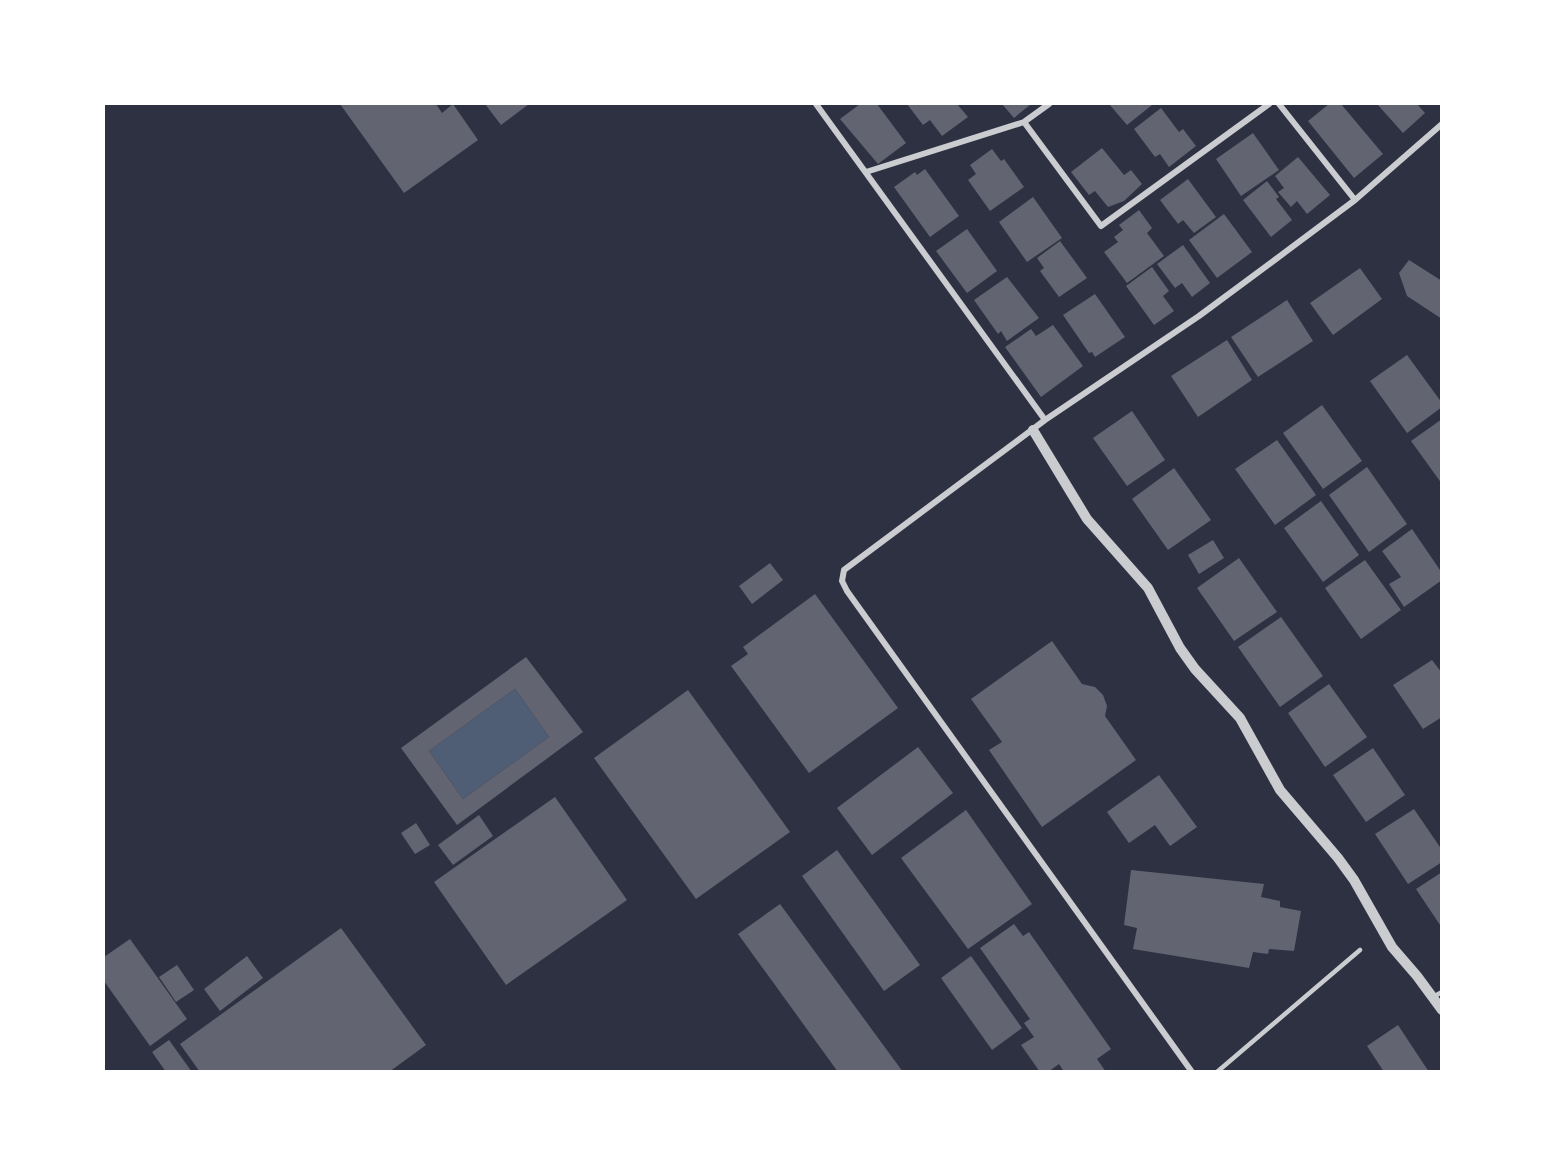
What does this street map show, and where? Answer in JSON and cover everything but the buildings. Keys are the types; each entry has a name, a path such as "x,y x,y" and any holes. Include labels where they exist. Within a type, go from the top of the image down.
{"street":[{"path":"816,104 1045,420"},
{"path":"866,172 1024,122 1049,104"},
{"path":"1024,122 1101,226 1269,104"},
{"path":"1279,104 1355,200"},
{"path":"1192,1071 847,591 842,581 844,570 1045,420 1199,316 1355,200 1442,124"},
{"path":"1033,430 1087,519 1148,588 1180,648 1195,669 1240,718 1280,790 1338,858 1354,880 1392,947 1437,995 1442,1010"}],"lane":[{"path":"1217,1071 1360,951"}],"water":[{"path":"515,689 549,737 463,799 429,751"}]}
